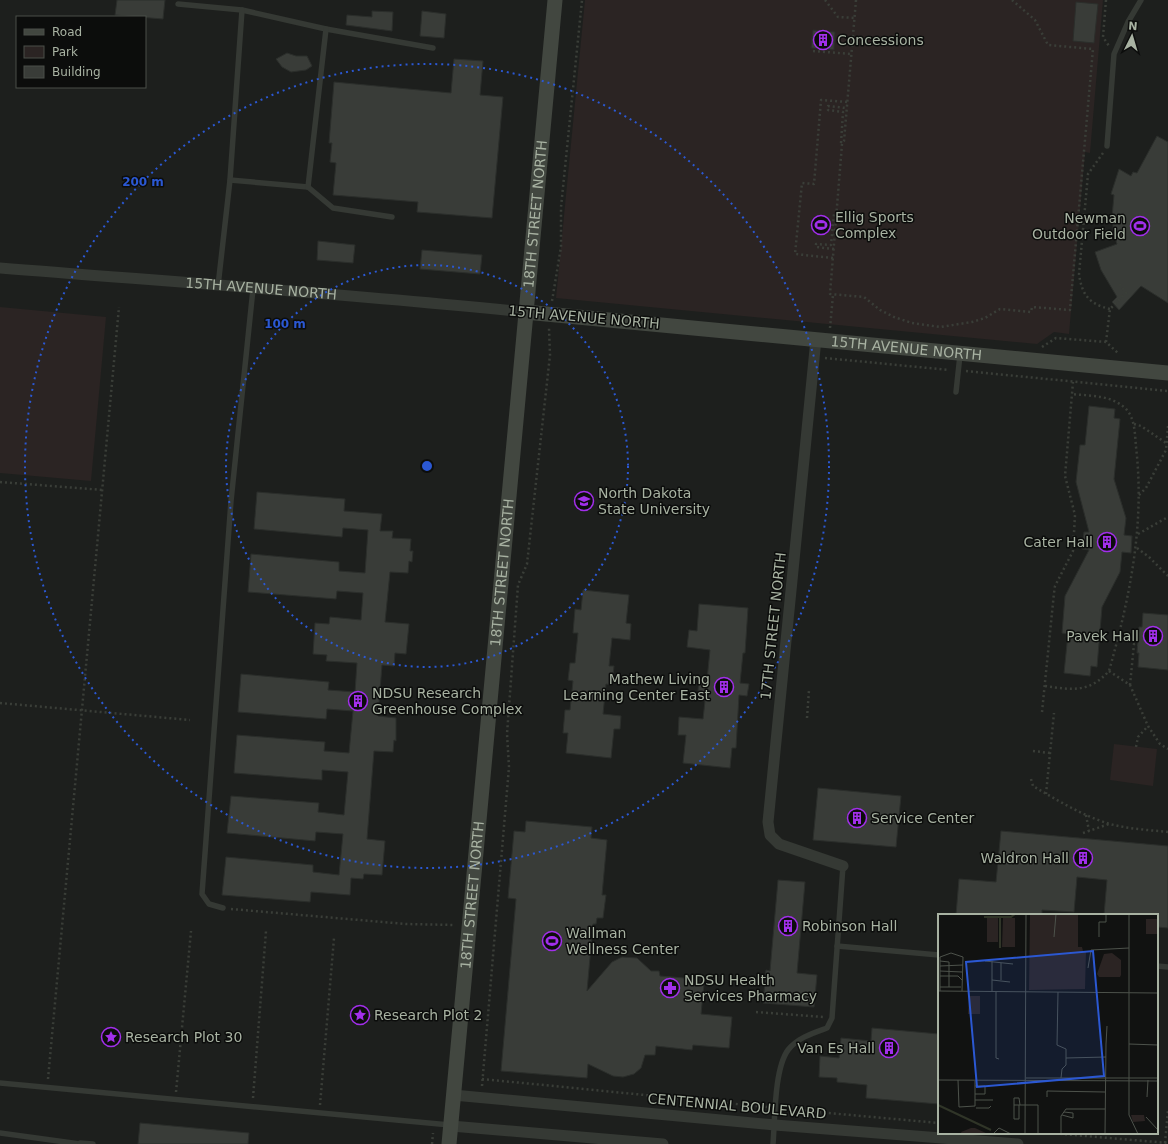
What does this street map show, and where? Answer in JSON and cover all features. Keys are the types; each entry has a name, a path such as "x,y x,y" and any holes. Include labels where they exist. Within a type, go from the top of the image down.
{"street":[{"name":"18TH STREET NORTH","path":"449,1144 555,0"},
{"name":"15TH AVENUE NORTH","path":"0,268 253,289 385,298 1168,373"},
{"name":"17TH STREET NORTH","path":"816,339 768,822 770,835 779,844 843,866"},
{"name":"CENTENNIAL BOULEVARD","path":"453,1096 775,1125 1018,1144"},
{"path":"451,1126 663,1144"}],"lane":[{"path":"1107,146 1114,54 1128,22 1141,0"},
{"path":"178,4 242,10 326,29 432,48"},
{"path":"218,286 230,180 242,10"},
{"path":"308,186 326,29"},
{"path":"230,180 308,186 333,208 392,217"},
{"path":"223,908 208,904 202,894 231,501 253,289"},
{"path":"956,392 960,353"},
{"path":"773,1144 780,1069 788,1050 806,1035 827,1028 832,1018 843,866"},
{"path":"837,946 938,955"},
{"path":"1158,966 1168,967"},
{"path":"0,1083 451,1126"},
{"path":"0,1134 93,1144"}],"path":[{"path":"482,1098 482,1079 509,767 507,734 518,585 527,564 550,355 548,335 554,284 561,248 561,207 582,0"},
{"path":"825,0 838,17 855,18"},
{"path":"842,144 844,141 856,0"},
{"path":"833,295 864,297 880,310 894,317 912,322 940,326 972,322 985,318 1000,309 1031,312 1032,307 1070,310 1093,49 1048,45 1035,20 1012,0"},
{"path":"1106,0 1103,37 1114,54"},
{"path":"813,51 851,54"},
{"path":"833,258 795,254 802,183 814,184 821,100 847,102"},
{"path":"830,331 833,295 830,294 837,217 836,212 842,144 843,112 828,110 828,106 846,108"},
{"path":"1107,146 1088,174 1079,274 1081,287 1084,294 1090,301 1100,307 1110,309"},
{"path":"834,249 816,247 816,244 831,245 834,214 836,212"},
{"path":"1106,342 1110,309 1126,293 1118,282"},
{"path":"47,1088 119,307"},
{"path":"814,357 1168,391"},
{"path":"1042,712 1055,586 1073,551 1075,515 1065,476 1073,382"},
{"path":"1045,686 1068,689 1088,687 1110,671 1132,579 1137,548 1139,467 1134,424 1128,410 1114,400 1101,396 1072,394"},
{"path":"1134,424 1141,426 1166,443"},
{"path":"1138,495 1146,488 1167,450 1166,443 1168,426"},
{"path":"0,482 103,490"},
{"path":"1138,534 1168,517"},
{"path":"1137,548 1149,557 1168,576"},
{"path":"1138,645 1134,644 1130,685 1148,726 1160,744 1168,749"},
{"path":"1110,671 1130,685"},
{"path":"807,718 809,690"},
{"path":"0,703 190,720"},
{"path":"1046,794 1054,713"},
{"path":"1136,747 1138,737 1148,726"},
{"path":"1033,751 1050,753"},
{"path":"1031,779 1033,786 1046,794 1110,824 1168,832"},
{"path":"1086,814 1090,831"},
{"path":"1083,833 1110,824"},
{"path":"223,908 406,924 470,925"},
{"path":"175,1100 191,931"},
{"path":"253,1107 266,931"},
{"path":"320,1113 334,938"},
{"path":"756,1012 832,1018"},
{"path":"482,1079 938,1123"},
{"path":"1062,1134 1166,1143 1168,1110"}],"shaded area":[{"name":"North Dakota State University","path":"0,0 1168,0 1168,1144 0,1144"}],"green space":[{"name":"Ellig Sports Complex","path":"585,0 1103,0 1090,153 1085,152 1069,334 1054,332 1037,344 556,298"},
{"path":"0,307 106,317 91,481 0,473"},
{"path":"1114,744 1157,749 1153,786 1110,780"}],"building":[{"path":"117,0 165,0 163,19 146,18 146,16 115,15"},
{"path":"1076,2 1098,4 1094,43 1073,41"},
{"path":"372,11 393,12 392,31 346,25 347,15 372,17"},
{"path":"422,11 446,14 444,38 420,36"},
{"name":"Concessions","path":"813,30 835,32 834,50 811,48"},
{"path":"287,53 296,56 307,56 312,66 306,70 291,72 282,67 276,59"},
{"path":"454,59 483,61 480,95 503,97 492,218 417,212 418,202 333,195 336,163 330,162 332,143 329,143 334,82 451,93"},
{"name":"Newman Outdoor Field","path":"1157,136 1168,142 1168,303 1141,286 1119,310 1112,302 1117,297 1101,270 1095,252 1117,244 1114,235 1112,217 1114,195 1111,194 1119,169 1131,176 1133,172 1137,173"},
{"path":"318,241 355,245 353,263 317,260"},
{"path":"422,250 482,255 480,274 420,269"},
{"name":"Cater Hall","path":"1089,406 1115,409 1114,418 1120,419 1114,479 1126,518 1124,535 1132,536 1131,553 1122,552 1120,572 1102,607 1097,667 1091,666 1090,676 1064,673 1068,634 1062,633 1065,596 1089,550 1082,549 1084,532 1089,532 1076,482 1080,445 1085,445"},
{"path":"257,492 345,499 344,511 382,514 380,531 393,531 392,538 411,539 410,551 413,551 412,562 409,561 408,573 390,572 385,622 409,624 406,654 395,653 394,666 382,665 378,716 396,718 396,741 394,740 393,752 374,751 367,839 385,841 382,875 364,874 363,879 351,878 350,895 311,892 310,902 222,895 226,857 313,865 313,872 339,875 343,834 316,832 315,841 227,833 231,796 319,803 318,812 344,815 348,772 322,770 322,780 234,773 237,735 325,742 324,751 349,753 353,711 327,709 326,719 238,712 241,674 329,682 328,690 355,692 357,663 326,661 327,655 313,654 315,623 329,624 330,617 361,620 363,593 337,591 336,599 248,592 251,554 339,562 339,571 365,573 368,530 343,528 342,537 254,529"},
{"path":"583,590 629,595 626,623 631,624 630,640 612,638 609,666 614,666 612,685 606,684 603,714 621,716 620,729 614,729 611,758 566,753 568,733 563,733 565,710 570,710 573,681 568,680 570,663 575,663 578,633 573,633 575,609 581,610"},
{"name":"Mathew Living Learning Center East","path":"699,604 748,608 745,653 743,653 740,683 749,684 747,696 739,695 736,748 732,748 730,768 683,763 686,735 678,735 679,717 703,719 706,692 698,691 699,679 707,680 710,650 687,647 689,630 697,631"},
{"name":"Pavek Hall","path":"1143,613 1168,615 1168,670 1138,667 1139,653 1137,653 1139,627 1142,627"},
{"name":"Service Center","path":"818,788 901,796 896,847 813,840"},
{"name":"Wallman Wellness Center","path":"526,821 592,827 591,838 607,840 602,895 606,895 603,918 597,918 596,924 593,924 587,991 612,962 622,957 637,958 651,971 659,971 660,976 696,979 696,984 704,984 701,1014 732,1017 729,1048 693,1045 692,1050 656,1046 655,1055 645,1055 641,1068 634,1074 623,1077 613,1076 588,1064 587,1078 501,1071 516,899 508,898 514,831 525,832"},
{"path":"1001,831 1168,846 1168,928 1158,927 1158,914 1104,914 1107,880 1077,877 1074,912 1042,910 1042,914 956,914 959,879 996,882"},
{"name":"Robinson Hall","path":"778,880 805,882 797,973 817,975 814,1007 763,1003 766,970 770,971"},
{"name":"Van Es Hall","path":"872,1028 938,1034 938,1104 866,1098 867,1085 837,1082 837,1078 819,1077 820,1056 839,1058 841,1038 871,1041"},
{"path":"140,1123 249,1133 248,1144 138,1144"}],"place":[{"name":"Concessions","path":"823,40"},
{"name":"Ellig Sports Complex","path":"821,225"},
{"name":"Newman Outdoor Field","path":"1140,226"},
{"name":"North Dakota State University","path":"584,501"},
{"name":"Cater Hall","path":"1107,542"},
{"name":"Pavek Hall","path":"1153,636"},
{"name":"Mathew Living Learning Center East","path":"724,687"},
{"name":"NDSU Research Greenhouse Complex","path":"358,701"},
{"name":"Service Center","path":"857,818"},
{"name":"Waldron Hall","path":"1083,858"},
{"name":"Robinson Hall","path":"788,926"},
{"name":"Wallman Wellness Center","path":"552,941"},
{"name":"NDSU Health Services Pharmacy","path":"670,988"},
{"name":"Research Plot 2","path":"360,1015"},
{"name":"Research Plot 30","path":"111,1037"},
{"name":"Van Es Hall","path":"889,1048"}]}
